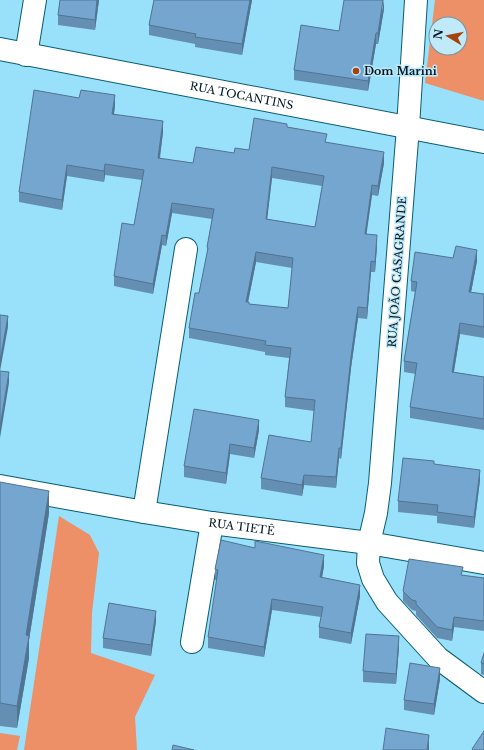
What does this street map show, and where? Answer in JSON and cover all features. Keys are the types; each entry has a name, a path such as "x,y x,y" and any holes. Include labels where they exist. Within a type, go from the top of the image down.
{"street":[{"path":"26,54 35,0"},
{"name":"RUA JOÃO CASAGRANDE","path":"416,0 408,127 380,484 376,513 369,543 368,563 373,579 387,602 438,658 484,692"},
{"name":"RUA TOCANTINS","path":"0,49 484,142"},
{"path":"144,512 186,249"},
{"name":"RUA TIETÊ","path":"0,486 212,523 369,543 484,563"},
{"path":"192,642 212,523"}],"shaded area":[{"path":"435,0 484,0 484,101 425,83 428,56 468,56 468,16 433,16"},
{"path":"59,516 90,535 99,553 92,613 91,653 155,675 135,717 137,750 24,750"},
{"path":"0,733 20,736 17,750 0,750"}],"building":[{"path":"60,0 97,0 95,20 58,15"},
{"path":"154,0 250,0 242,44 195,37 196,34 149,25"},
{"path":"344,0 383,0 368,81 294,70 301,25 339,31"},
{"path":"34,90 79,98 81,90 115,95 112,114 163,121 158,158 193,163 196,147 234,153 235,148 249,150 254,118 287,124 287,127 327,134 325,142 384,152 378,186 372,185 365,234 377,235 375,262 371,261 367,308 358,307 341,448 339,448 336,477 304,475 302,485 261,478 269,435 311,442 315,400 285,397 291,348 265,345 266,341 189,328 195,293 199,293 214,209 172,203 166,236 162,235 153,284 114,276 122,223 134,225 144,170 105,164 104,171 67,165 62,200 19,192","holes":["272,167 324,176 315,227 266,219","256,252 293,258 288,308 249,304 249,302 246,302"]},
{"path":"456,246 477,250 469,292 484,294 484,327 460,323 452,372 484,377 484,419 410,407 417,363 404,361 417,282 411,281 415,252 453,258"},
{"path":"0,315 8,316 0,361"},
{"path":"0,371 9,372 0,427"},
{"path":"194,409 259,420 254,448 230,444 226,473 184,466"},
{"path":"403,458 434,461 434,464 480,470 474,517 437,512 438,505 398,501"},
{"path":"0,482 49,491 26,635 29,636 17,706 0,703"},
{"path":"221,540 255,548 255,541 324,555 320,577 360,585 351,633 319,627 323,607 272,599 264,647 208,637 218,570 215,569"},
{"path":"409,559 463,567 461,575 484,578 484,621 454,617 452,630 437,627 416,604 416,601 412,600 403,591"},
{"path":"109,603 156,611 151,645 103,638"},
{"path":"366,634 399,636 396,674 363,671"},
{"path":"484,653 484,664 481,663"},
{"path":"410,663 440,668 434,704 404,700"},
{"path":"386,728 429,735 427,750 383,750"},
{"path":"484,731 484,750 472,749"},
{"path":"173,745 194,750 172,750"}],"place":[{"name":"Dom Marini","path":"356,71"}]}
